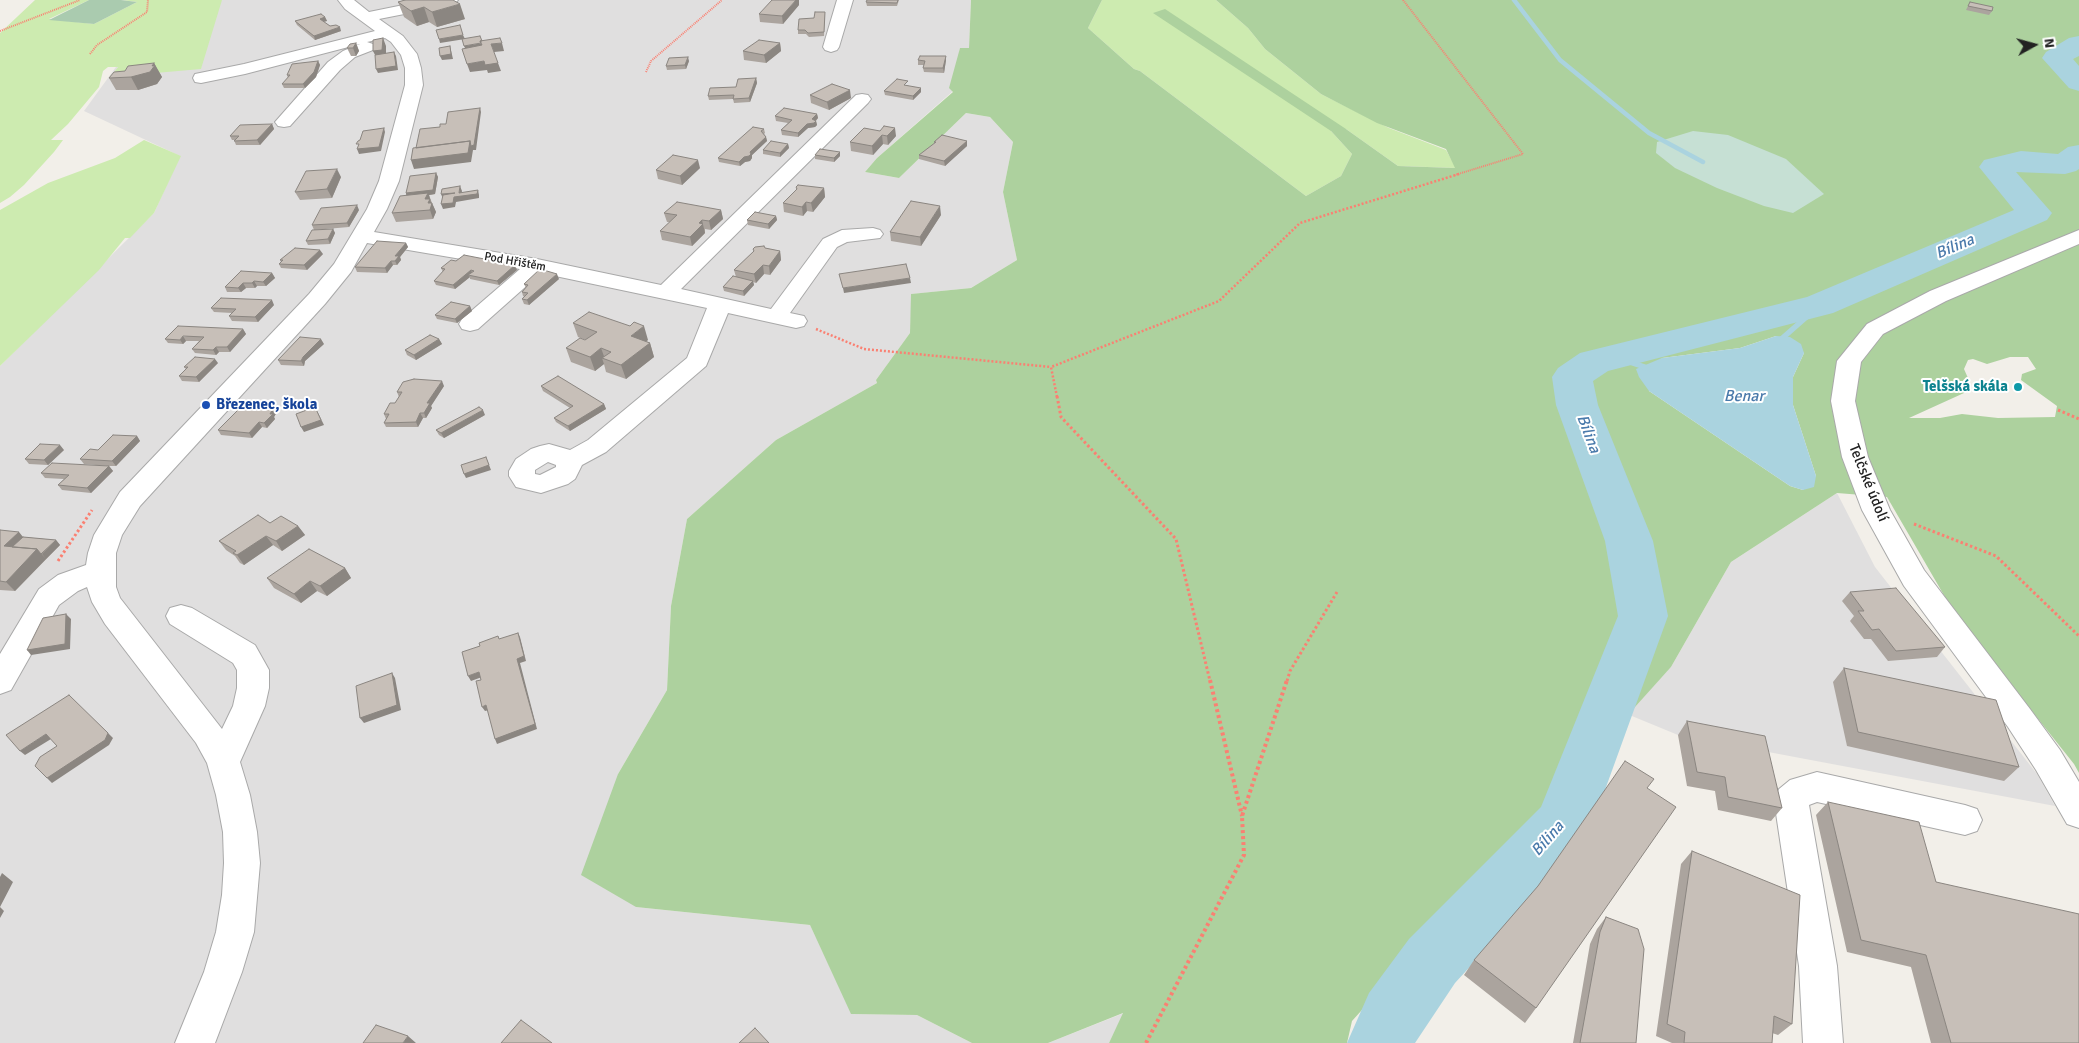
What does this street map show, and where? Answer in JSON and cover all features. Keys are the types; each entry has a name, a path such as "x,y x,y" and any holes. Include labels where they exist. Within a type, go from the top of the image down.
{"street":[{"path":"195,1043 223,972 235,932 242,863 240,832 233,795 223,762 208,733 107,602 102,587 100,571 102,554 108,535 130,499 317,299 343,267 377,209 389,180 414,85 409,54 392,35 350,6 346,0"},
{"path":"368,17 450,0"},
{"path":"830,47 845,0"},
{"path":"201,78 392,35"},
{"path":"284,122 334,66 348,54 392,35"},
{"path":"666,292 862,99"},
{"path":"786,319 830,243 842,236 873,234"},
{"name":"Pod Hřištěm","path":"362,236 537,266 786,319"},
{"name":"Telčské údolí","path":"2079,236 1938,296 1875,329 1849,361 1843,401 1855,457 1876,510 1914,578 2019,718 2048,760 2079,813"},
{"path":"470,324 537,266"},
{"path":"568,461 597,446 698,361 720,304"},
{"path":"0,680 48,598 68,583 100,571"},
{"path":"181,616 244,654 253,670 253,688 248,706 223,762"},
{"path":"1823,1043 1818,966 1791,800 1802,790 1817,787 1965,820"}],"path":[{"path":"0,31 80,0"},
{"path":"90,54 97,45 108,37 140,18 146,12 148,0"},
{"path":"646,72 651,61 722,0"},
{"path":"786,319 864,349 1051,366 1219,301 1300,223 1524,154 1403,0"},
{"path":"1051,366 1062,417 1176,540 1242,816 1244,855 1146,1043"},
{"path":"2058,410 2079,419"},
{"path":"1876,510 1996,556 2079,636"},
{"path":"1242,816 1290,671 1337,592"}],"shaded area":[{"path":"222,0 971,0 969,49 960,48 953,91 877,158 865,172 899,178 966,113 990,117 1013,142 1003,192 1017,260 971,288 912,294 910,333 876,380 877,383 776,440 687,519 671,606 667,690 618,774 636,907 810,925 852,1014 917,1015 972,1043 0,1043 0,366 154,213 180,156 84,111 116,67 118,67 111,77"},
{"path":"1837,493 1875,567 2037,774 2055,806 1678,735 1627,714 1671,667 1731,562"},
{"path":"1124,1013 1109,1043 1048,1043"}],"green space":[{"path":"35,0 89,0 49,19 94,24 137,2 122,0 222,0 201,69 110,77 118,67 108,67 103,71 99,87 68,124 51,140 63,140 54,152 24,185 0,203 0,33"},
{"path":"89,0 137,2 94,24 49,20"},
{"path":"971,0 1102,0 1088,28 1134,69 1140,71 1306,196 1341,176 1352,154 1331,131 1153,13 1165,9 1346,129 1398,166 1455,168 1446,149 1377,123 1321,94 1265,49 1248,28 1216,0 2079,0 2079,773 2074,764 1956,616 1887,497 1837,493 1731,562 1671,667 1352,1021 1347,1043 1109,1043 1123,1013 1048,1043 972,1043 917,1015 851,1014 810,925 636,907 581,875 618,774 667,690 671,606 687,519 776,440 877,383 876,380 910,333 911,294 971,288 1017,260 1003,192 1013,142 990,117 966,113 899,178 865,172 877,158 953,92 949,88 960,48 969,48","holes":["1776,336 1804,353 1793,377 1793,405 1816,476 1803,490 1790,486 1649,391 1662,358 1740,348","2010,357 2028,357 2036,369 2022,374 2021,380 2057,406 2055,417 1998,418 1962,414 1940,418 1909,418 1964,393 1971,385 1964,369 1968,360 1973,359 1987,364"]},
{"path":"1102,0 1216,0 1248,28 1265,49 1321,94 1389,128 1446,150 1456,168 1398,166 1346,129 1331,131 1352,154 1341,176 1306,196 1140,71 1134,69 1088,28"},
{"path":"1693,131 1728,135 1786,159 1824,194 1793,213 1764,206 1717,188 1675,168 1656,153 1657,142"},
{"path":"144,140 181,156 154,213 130,238 125,238 99,270 0,366 0,210 48,183 115,158"}],"water":[{"name":"Benar","path":"1776,336 1790,337 1801,344 1804,353 1793,377 1793,405 1816,476 1814,487 1803,490 1790,486 1649,391 1636,369 1662,358 1740,348"}],"building":[{"path":"405,0 453,0 460,4 432,12 424,7 411,11 398,2"},
{"path":"772,0 796,0 782,16 759,14"},
{"path":"867,0 898,0 897,3 866,2"},
{"path":"1970,2 1993,7 1992,11 1968,6"},
{"path":"815,12 825,12 824,32 808,33 805,30 798,30 799,19 814,18"},
{"path":"321,14 325,17 320,19 330,26 336,25 340,27 314,36 295,21"},
{"path":"460,25 463,35 439,39 436,30"},
{"path":"480,36 481,43 464,46 462,39"},
{"path":"383,38 382,50 373,51 373,40"},
{"path":"500,38 502,43 491,44 498,63 485,65 484,61 467,64 462,49 482,45 480,41"},
{"path":"759,40 780,43 764,55 743,51"},
{"path":"356,43 353,48 347,48 350,44"},
{"path":"450,46 451,54 440,56 439,48"},
{"path":"394,52 396,66 376,69 375,55"},
{"path":"920,56 946,56 943,68 923,68 925,61 918,60"},
{"path":"688,57 685,65 666,66 669,58"},
{"path":"318,61 314,72 303,84 282,84 290,75 287,75 292,64"},
{"path":"154,63 152,66 155,65 150,72 131,77 109,78 114,72 125,71 128,66"},
{"path":"756,78 749,98 733,99 734,95 708,96 710,88 736,87 738,79"},
{"path":"897,79 908,81 904,85 921,88 913,96 884,91"},
{"path":"832,84 850,90 827,102 810,95"},
{"path":"480,108 474,145 471,146 470,141 416,148 420,129 440,127 440,124 446,124 448,112"},
{"path":"784,108 817,114 812,119 816,121 807,124 798,133 781,130 792,120 775,116"},
{"path":"272,124 257,140 234,141 239,136 230,136 240,125"},
{"path":"884,126 895,128 887,136 882,135 872,146 850,142 864,128 880,131"},
{"path":"753,127 764,129 761,131 766,137 750,152 749,156 744,157 739,162 718,158"},
{"path":"384,128 379,147 357,149 359,144 356,144 360,140 363,131"},
{"path":"942,135 967,141 944,161 919,155 936,142 934,142"},
{"path":"470,141 468,153 411,160 413,148"},
{"path":"771,141 788,144 780,153 763,150"},
{"path":"820,149 840,152 834,158 815,155"},
{"path":"673,155 698,160 680,176 656,170"},
{"path":"337,169 327,189 295,192 306,171"},
{"path":"436,173 433,190 406,193 410,176"},
{"path":"798,185 824,188 811,203 806,202 802,207 783,203 797,189"},
{"path":"460,186 459,193 478,190 477,194 454,197 453,203 441,204 443,195 455,193 441,194 442,189"},
{"path":"428,193 425,199 430,199 428,203 432,203 430,210 392,213 400,196"},
{"path":"911,201 940,206 920,237 890,232"},
{"path":"677,202 721,210 709,221 702,220 699,223 703,224 690,237 660,231 677,215 664,213"},
{"path":"357,205 347,223 312,225 321,208"},
{"path":"755,212 776,216 768,224 747,220"},
{"path":"333,229 328,239 306,241 312,230"},
{"path":"377,241 406,243 395,256 399,256 395,261 391,261 385,268 355,267"},
{"path":"764,246 765,248 780,251 769,266 763,265 754,274 734,270 754,251 755,247"},
{"path":"295,248 320,250 304,265 279,264 283,260 280,260"},
{"path":"464,255 515,265 497,281 468,275 474,271 471,270 453,285 434,281 445,269 441,268 451,260 456,261"},
{"path":"906,264 910,278 843,288 839,274"},
{"path":"540,269 557,274 527,300 522,299 528,293 522,292 528,285 524,284"},
{"path":"241,271 272,273 263,282 243,283 238,288 225,287"},
{"path":"733,276 753,281 743,291 723,287"},
{"path":"221,298 272,300 255,317 229,316 236,309 211,308"},
{"path":"451,302 470,306 455,319 435,315"},
{"path":"589,312 630,326 634,322 644,326 631,336 650,343 621,365 602,358 611,352 601,348 590,357 566,348 580,338 585,340 597,332 573,323"},
{"path":"178,326 243,329 227,347 216,347 213,350 192,349 204,337 183,336 180,340 165,339"},
{"path":"430,335 439,339 414,355 405,350"},
{"path":"300,337 321,339 301,361 278,360"},
{"path":"195,357 215,359 196,377 179,376 188,367 184,367"},
{"path":"558,376 604,404 568,426 554,418 573,406 541,386"},
{"path":"414,379 442,381 427,403 430,403 424,413 420,413 416,422 384,423 389,414 384,414 390,403 395,403 402,392 397,392 403,382"},
{"path":"245,403 275,405 270,414 273,414 264,423 259,422 249,433 218,430"},
{"path":"315,407 321,420 301,427 296,414"},
{"path":"479,407 483,410 441,433 436,430"},
{"path":"113,435 137,436 112,461 80,459 90,449 98,450"},
{"path":"40,444 60,445 44,460 25,459"},
{"path":"486,457 489,465 464,474 461,465"},
{"path":"52,463 109,466 87,488 58,485 69,475 41,473"},
{"path":"258,515 270,523 281,516 298,526 276,541 266,536 237,555 233,553 236,551 219,541"},
{"path":"0,530 19,532 4,546 37,549 6,582 0,581"},
{"path":"23,537 56,540 41,554 37,549 12,547"},
{"path":"309,549 345,568 320,586 310,581 294,594 267,578"},
{"path":"1896,588 1945,647 1896,651 1879,629 1872,630 1858,611 1864,611 1850,592"},
{"path":"66,614 65,644 27,650 43,618"},
{"path":"518,633 524,656 517,659 535,724 495,739 486,705 482,707 476,681 481,680 479,672 468,676 462,652 480,646 479,643 498,636 499,639"},
{"path":"1844,668 1996,700 2019,767 1858,732"},
{"path":"392,673 397,705 360,718 356,686"},
{"path":"69,695 108,733 105,740 47,778 35,766 40,757 57,746 46,734 20,751 6,735"},
{"path":"1687,721 1765,736 1782,808 1728,797 1725,777 1697,772"},
{"path":"1625,761 1654,779 1647,788 1676,807 1536,1008 1474,960 1538,886"},
{"path":"1828,802 1919,822 1936,882 2079,914 2079,1043 1951,1043 1926,955 1861,940"},
{"path":"1692,851 1800,895 1792,1024 1774,1016 1772,1043 1684,1043 1685,1032 1667,1024"},
{"path":"1606,917 1638,929 1644,949 1636,1043 1580,1043 1600,932"},
{"path":"521,1020 552,1043 501,1043"},
{"path":"376,1025 408,1036 403,1043 363,1043"},
{"path":"755,1028 769,1043 739,1043"}],"waterway":[{"path":"1514,0 1560,60 1649,133 1703,162"},
{"name":"Bílina","path":"2079,44 2056,58 2079,82"},
{"name":"Bílina","path":"1381,1043 1392,1016 1432,961 1564,823 1643,616 1629,541 1577,405 1572,377 1594,362 1820,305 2035,213 1995,167 2021,161 2065,164 2079,154"},
{"path":"1778,342 1820,305"},
{"path":"1614,357 1651,369"}],"place":[{"name":"Telšská skála","path":"2018,387"},
{"name":"Březenec, škola","path":"206,405"}]}
